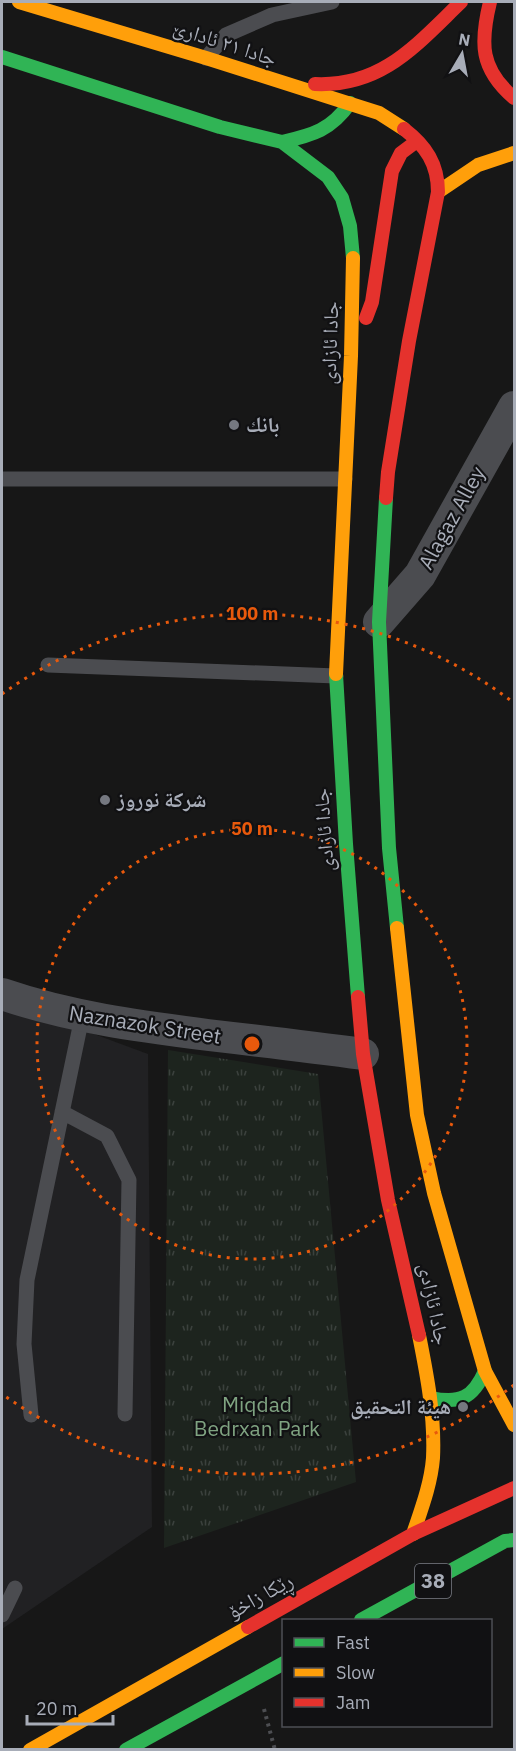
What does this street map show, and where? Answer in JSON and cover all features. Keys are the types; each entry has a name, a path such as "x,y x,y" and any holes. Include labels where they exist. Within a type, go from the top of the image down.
{"main road":[{"name":"جادا ٢١ ئادارێ","path":"19,2 350,103"},
{"path":"250,74 331,87 349,85 374,74 396,59 423,38 461,2"},
{"path":"490,2 483,26 482,44 492,76 514,98"},
{"path":"2,57 220,127 282,142 308,137 326,130 340,118 350,103"},
{"name":"جادا ئازادی","path":"350,103 379,113 399,124 430,156 437,172 438,192 409,341 388,472 379,622 389,848 417,1114 434,1193 486,1371 514,1425"},
{"path":"351,356 372,302 395,160 417,141"},
{"name":"جادا ئازادی","path":"282,142 328,177 342,198 350,226 353,255 351,356 336,676 346,844 363,1054 388,1200 410,1291 431,1398 433,1459 426,1495 413,1534"},
{"path":"438,192 478,165 514,153"},
{"path":"431,1398 445,1402 459,1400 471,1394 480,1384 486,1371"},
{"name":"ڕێکا زاخۆ","path":"30,1749 413,1534 514,1488"},
{"name":"38","path":"363,1619 510,1540"},
{"path":"126,1749 282,1664"}],"street":[{"name":"Alagaz Alley","path":"379,622 420,575 514,407"},
{"name":"Naznazok Street","path":"2,994 82,1017 136,1026 363,1054"}],"lane":[{"path":"206,58 226,35 272,15 332,2"},
{"path":"2,479 345,479"},
{"path":"48,665 336,676"},
{"path":"31,1415 24,1344 27,1280 82,1017"},
{"path":"62,1112 107,1137 129,1180 125,1414"},
{"path":"2,1615 15,1588"}],"path":[{"path":"255,1679 275,1749"}],"shaded area":[{"path":"2,1000 148,1054 152,1527 2,1629"}],"green space":[{"name":"Miqdad Bedrxan Park","path":"168,1050 318,1074 356,1482 164,1548"}],"traffic: fast":[{"path":"2,57 220,127 282,142 328,177 342,198 350,226 353,258"},
{"path":"282,142 320,130 336,120 350,103"},
{"path":"386,498 379,622 389,848 397,928"},
{"path":"336,674 358,997"},
{"path":"431,1398 450,1400 464,1397 476,1387 485,1371"},
{"path":"363,1619 505,1541 514,1540"},
{"path":"126,1750 282,1664"}],"traffic: slow":[{"path":"19,2 379,113 404,129"},
{"path":"438,192 478,165 514,153"},
{"path":"336,674 351,356 353,258"},
{"path":"397,928 417,1115 434,1193 485,1371 514,1425"},
{"path":"413,1534 428,1487 433,1458 432,1411 419,1335"},
{"path":"30,1750 248,1627"}],"traffic: jam":[{"path":"315,84 339,83 379,71 413,48 461,2"},
{"path":"490,2 485,30 486,54 494,77 514,98"},
{"path":"386,498 409,341 438,192 436,173 429,156 419,142 404,129"},
{"path":"366,318 372,302 392,171 401,153 417,141"},
{"path":"358,997 363,1054 388,1200 419,1335"},
{"path":"248,1627 413,1534 514,1488"}],"place":[{"name":"بانك","path":"234,425"},
{"name":"شركة نوروز","path":"105,800"},
{"name":"هيئة التحقيق","path":"463,1407"}]}
